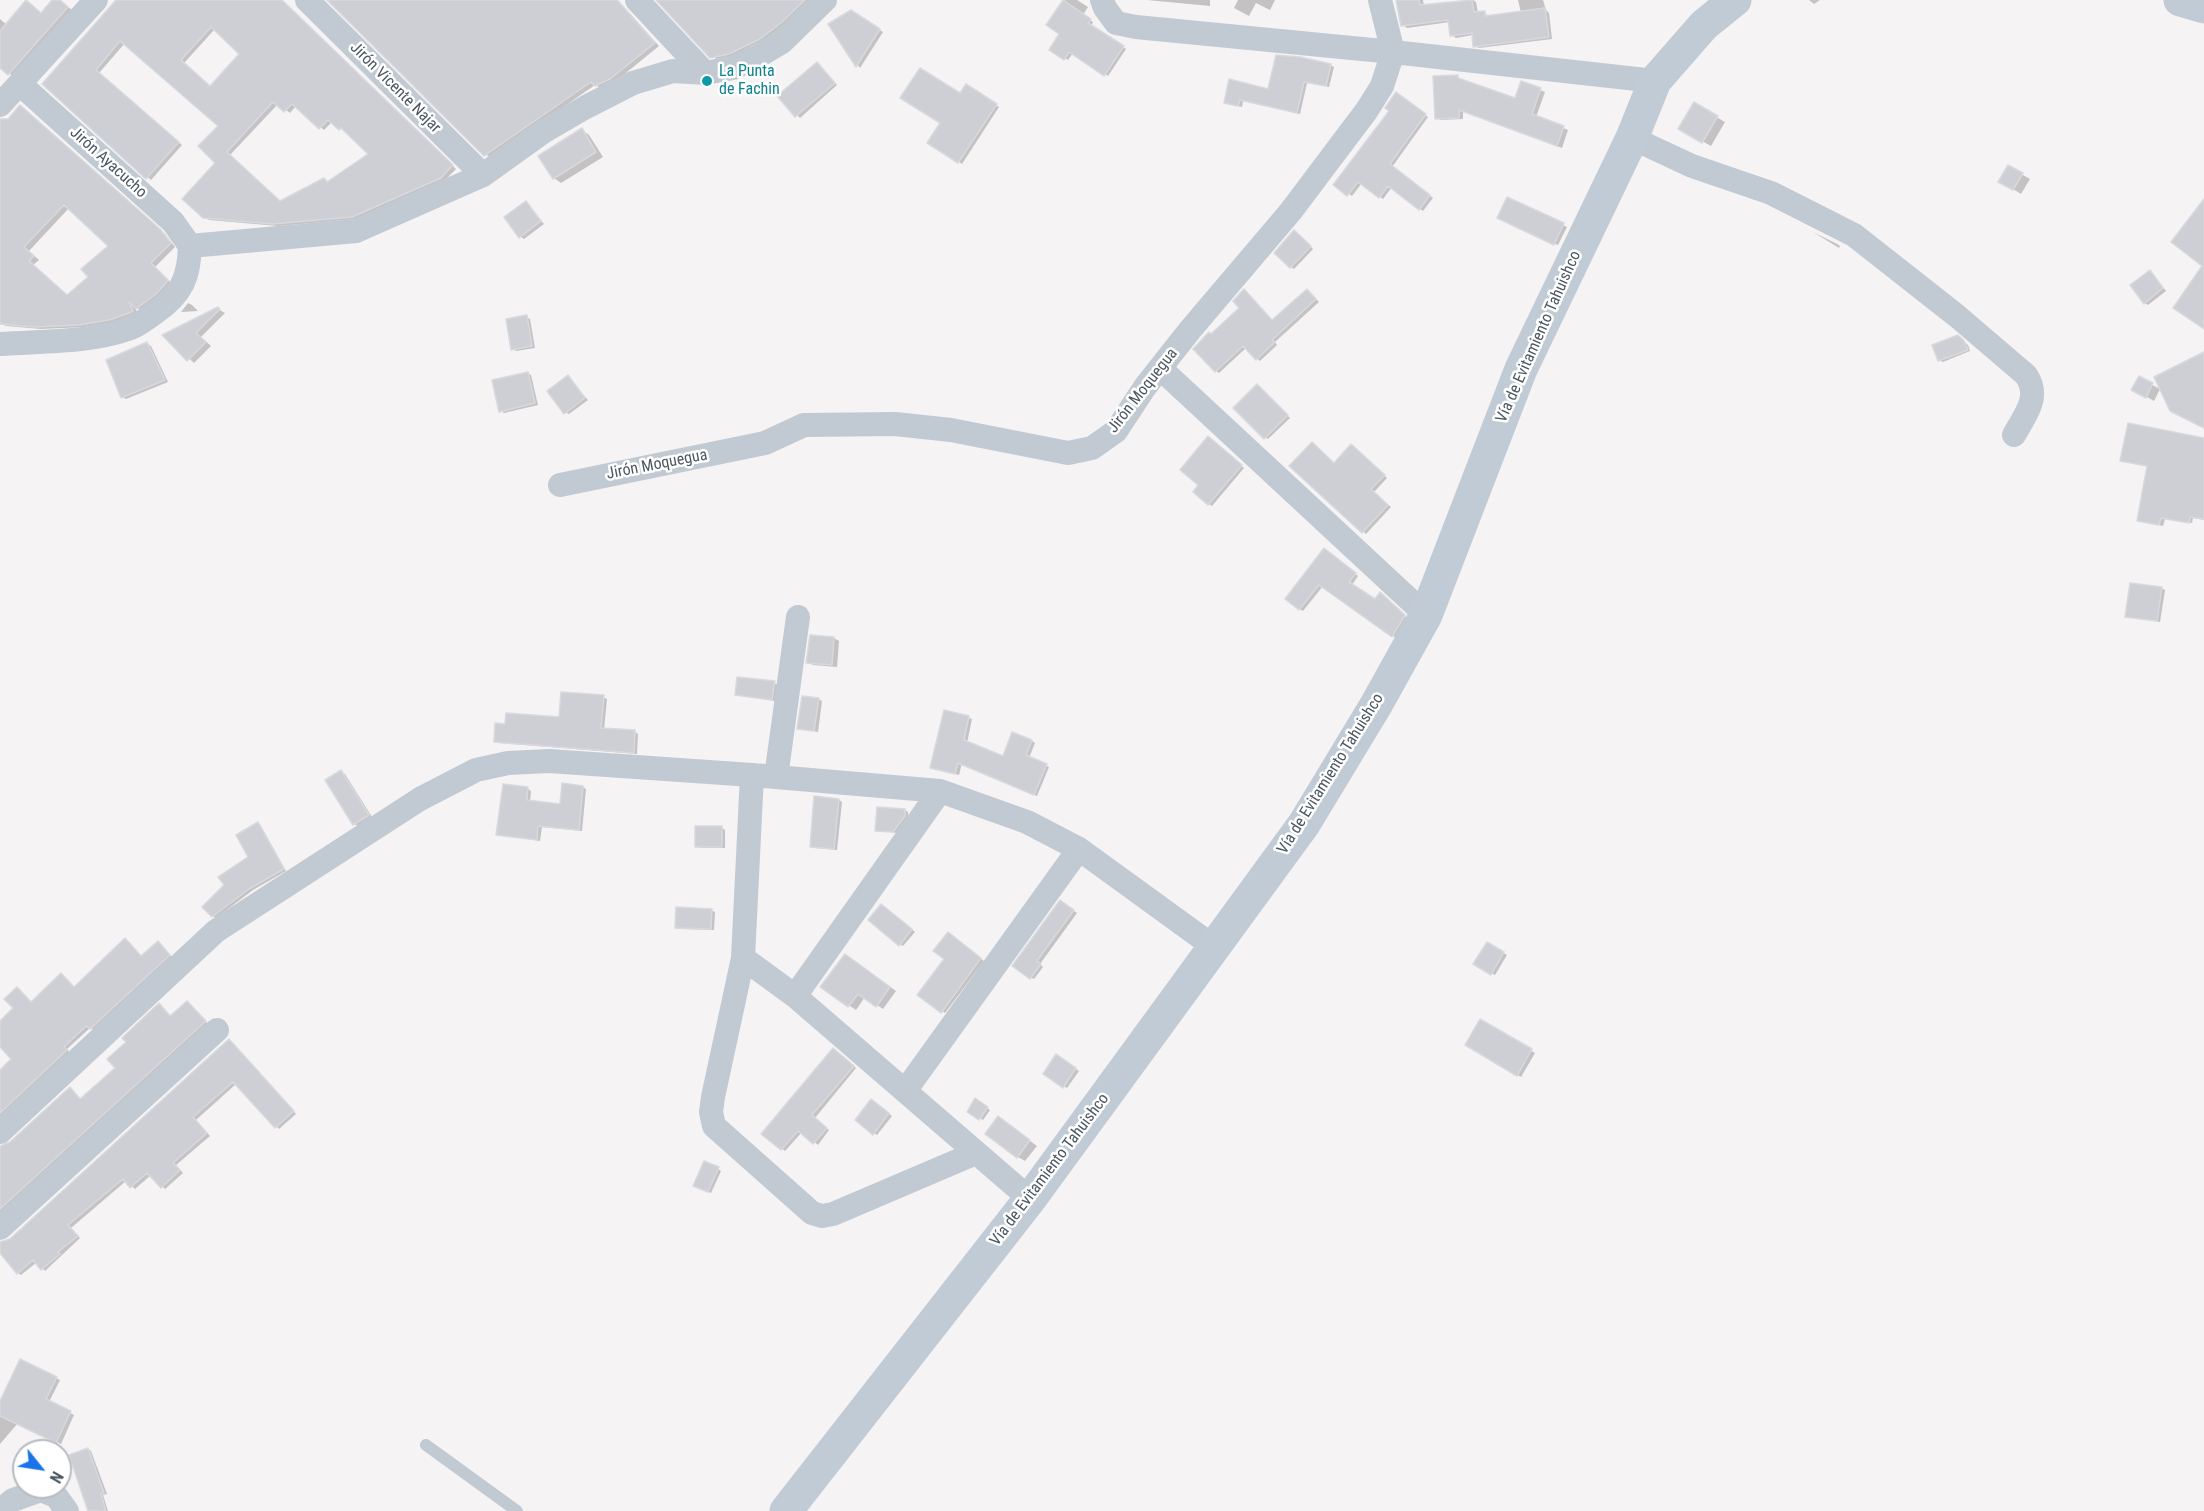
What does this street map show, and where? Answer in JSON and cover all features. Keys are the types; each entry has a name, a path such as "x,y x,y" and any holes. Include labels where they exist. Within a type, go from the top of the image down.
{"main road":[{"name":"Vía de Evitamiento Tahuishco","path":"786,1511 1030,1199 1304,824 1376,705 1426,615 1521,369 1632,138 1655,81 1704,25 1735,0"},
{"path":"2180,0 2204,8"}],"street":[{"path":"7,93 96,0"},
{"name":"Jirón Vicente Najar","path":"307,0 483,175"},
{"path":"637,0 705,73"},
{"path":"0,344 93,338 131,329 162,308 182,288 190,264 190,246 357,231 483,175 543,132 633,83 673,71 705,73 733,68 757,57 782,42 825,0"},
{"path":"1102,0 1116,23 1136,27 1655,81"},
{"path":"1380,0 1393,52"},
{"name":"Jirón Moquegua","path":"560,485 765,443 804,425 895,424 951,429 1068,453 1092,448 1116,431 1145,387 1190,330 1291,211 1367,110 1382,86 1393,52"},
{"name":"Jirón Ayacucho","path":"7,93 173,222 190,246"},
{"path":"1632,138 1692,166 1771,193 1854,235 1957,316 2026,375 2033,386 2032,402 2014,435"},
{"path":"1161,369 1426,615"},
{"path":"776,777 798,616"},
{"path":"0,1132 216,931 420,799 476,770 508,763 549,761 940,791 1027,822 1079,849 1214,947"},
{"path":"752,775 743,958 713,1097 711,1112 714,1126 812,1213 822,1216 833,1214 976,1153"},
{"path":"795,996 940,791"},
{"path":"905,1091 1079,849"},
{"path":"743,958 795,996 1030,1199"},
{"path":"0,1228 217,1030"},
{"path":"0,1511 13,1500 41,1490 56,1496 68,1511"}],"lane":[{"path":"426,1445 516,1511"}],"building":[{"path":"26,0 41,13 52,0 60,0 68,7 8,75 0,68 0,31"},
{"path":"116,0 282,0 453,165 441,178 352,217 273,224 203,218 182,199 215,163 198,146 218,126 120,41 96,70 179,142 146,179 42,84","holes":["211,27 239,54 210,86 181,60","273,102 284,112 292,104 319,129 328,120 339,130 341,128 368,154 327,182 324,178 280,201 227,152"]},
{"path":"327,0 617,0 655,43 610,79 595,86 591,82 484,156"},
{"path":"656,0 805,0 760,39 729,54 710,58"},
{"path":"1063,0 1091,19 1088,23 1124,46 1104,76 1069,52 1064,60 1049,50 1059,34 1046,25"},
{"path":"1396,0 1419,0 1420,5 1472,0 1474,12 1485,11 1485,16 1545,8 1549,37 1473,47 1472,33 1450,36 1448,20 1401,26"},
{"path":"851,10 880,29 856,67 828,24"},
{"path":"1276,55 1300,57 1331,64 1326,86 1304,82 1297,113 1240,100 1238,106 1224,103 1229,79 1268,89"},
{"path":"817,62 835,83 795,117 777,96"},
{"path":"920,68 960,93 966,84 997,104 958,163 927,143 940,123 900,98"},
{"path":"1458,75 1458,78 1515,98 1521,81 1541,88 1532,114 1564,126 1557,146 1459,110 1459,118 1435,119 1433,76"},
{"path":"1396,92 1426,114 1390,164 1430,195 1419,210 1388,186 1379,198 1358,182 1347,196 1333,185 1389,111 1385,108"},
{"path":"1694,102 1718,116 1702,143 1678,129"},
{"path":"20,105 160,229 171,243 151,263 168,280 156,294 136,309 129,302 133,311 109,320 79,325 35,327 0,324 0,119 8,119","holes":["64,205 108,246 81,269 88,277 67,295 29,261 34,256 24,247"]},
{"path":"582,128 596,152 553,179 538,156"},
{"path":"2008,165 2023,173 2013,190 1998,182"},
{"path":"1507,197 1564,223 1554,245 1497,218"},
{"path":"2204,199 2204,329 2173,308 2202,266 2171,242"},
{"path":"526,201 541,221 519,238 504,217"},
{"path":"1294,230 1311,246 1290,268 1274,253"},
{"path":"2150,270 2163,288 2144,304 2130,285"},
{"path":"1244,289 1272,320 1307,289 1316,299 1272,340 1275,342 1256,360 1243,346 1215,372 1193,349 1209,332 1211,334 1239,308 1233,301"},
{"path":"218,307 220,309 196,333 206,342 187,361 162,335"},
{"path":"527,315 532,346 511,350 506,319"},
{"path":"1958,335 1968,350 1938,361 1932,345"},
{"path":"147,342 165,380 121,398 106,360"},
{"path":"2204,352 2204,428 2170,411 2154,377"},
{"path":"528,372 535,403 499,412 492,380"},
{"path":"568,375 585,398 564,414 547,391"},
{"path":"2139,376 2153,383 2146,398 2131,390"},
{"path":"1257,384 1288,415 1264,439 1233,408"},
{"path":"2128,423 2204,438 2204,519 2190,517 2189,523 2161,518 2159,525 2137,521 2147,466 2120,461"},
{"path":"1208,436 1242,465 1208,505 1193,492 1198,485 1180,470"},
{"path":"1312,442 1334,463 1351,444 1385,475 1371,489 1388,505 1362,533 1289,466"},
{"path":"1324,548 1356,573 1349,582 1375,599 1380,592 1405,615 1392,637 1319,585 1299,610 1285,599"},
{"path":"2130,583 2162,587 2157,621 2125,617"},
{"path":"810,635 834,637 832,665 806,663"},
{"path":"737,677 775,681 772,700 735,695"},
{"path":"561,692 604,695 601,728 635,730 634,753 494,742 495,723 505,724 506,713 559,717"},
{"path":"802,696 819,698 814,731 797,729"},
{"path":"944,710 969,716 964,740 1003,756 1012,732 1032,740 1026,755 1047,764 1034,795 958,763 955,774 930,768"},
{"path":"341,770 369,815 353,825 325,780"},
{"path":"562,783 583,786 579,830 538,826 537,840 496,835 503,784 528,787 527,800 560,804"},
{"path":"814,796 839,799 834,849 810,847"},
{"path":"877,807 905,809 905,816 893,832 875,831"},
{"path":"258,822 284,869 249,889 212,917 202,907 224,885 218,877 248,857 236,835"},
{"path":"695,826 722,826 722,847 695,847"},
{"path":"1060,900 1074,910 1037,961 1041,964 1030,979 1012,966"},
{"path":"881,904 912,929 899,946 868,920"},
{"path":"676,907 712,909 711,929 675,928"},
{"path":"948,932 981,958 941,1013 917,995 944,959 933,951"},
{"path":"125,938 141,956 158,941 170,955 90,1029 86,1026 64,1047 67,1050 0,1113 0,1070 11,1059 0,1047 0,1021 13,1008 4,999 17,987 31,1002 61,973 74,987"},
{"path":"1487,942 1504,952 1491,975 1473,964"},
{"path":"845,954 890,987 876,1007 858,994 848,1007 820,987"},
{"path":"187,1001 206,1021 0,1209 0,1146 10,1142 70,1087 80,1099 115,1068 107,1059 126,1042 122,1038 159,1003 170,1016"},
{"path":"1480,1019 1532,1049 1517,1076 1465,1045"},
{"path":"229,1039 294,1111 275,1128 233,1082 193,1117 207,1133 173,1163 180,1170 161,1188 147,1173 130,1188 123,1179 68,1225 78,1236 58,1252 60,1254 41,1270 33,1260 17,1274 0,1253 0,1242 10,1239"},
{"path":"833,1048 854,1066 812,1115 827,1128 813,1144 798,1131 781,1150 761,1134"},
{"path":"1056,1054 1076,1068 1063,1088 1043,1074"},
{"path":"975,1098 988,1107 979,1120 967,1112"},
{"path":"871,1099 889,1113 873,1135 855,1120"},
{"path":"998,1116 1030,1140 1017,1158 985,1134"},
{"path":"704,1161 719,1167 708,1192 693,1186"},
{"path":"20,1359 57,1377 46,1399 71,1411 58,1439 48,1439 0,1416 0,1401"},
{"path":"88,1448 104,1493 101,1494 106,1511 88,1511 72,1464 72,1454"}],"place":[{"name":"La Punta de Fachin","path":"707,81"}]}
